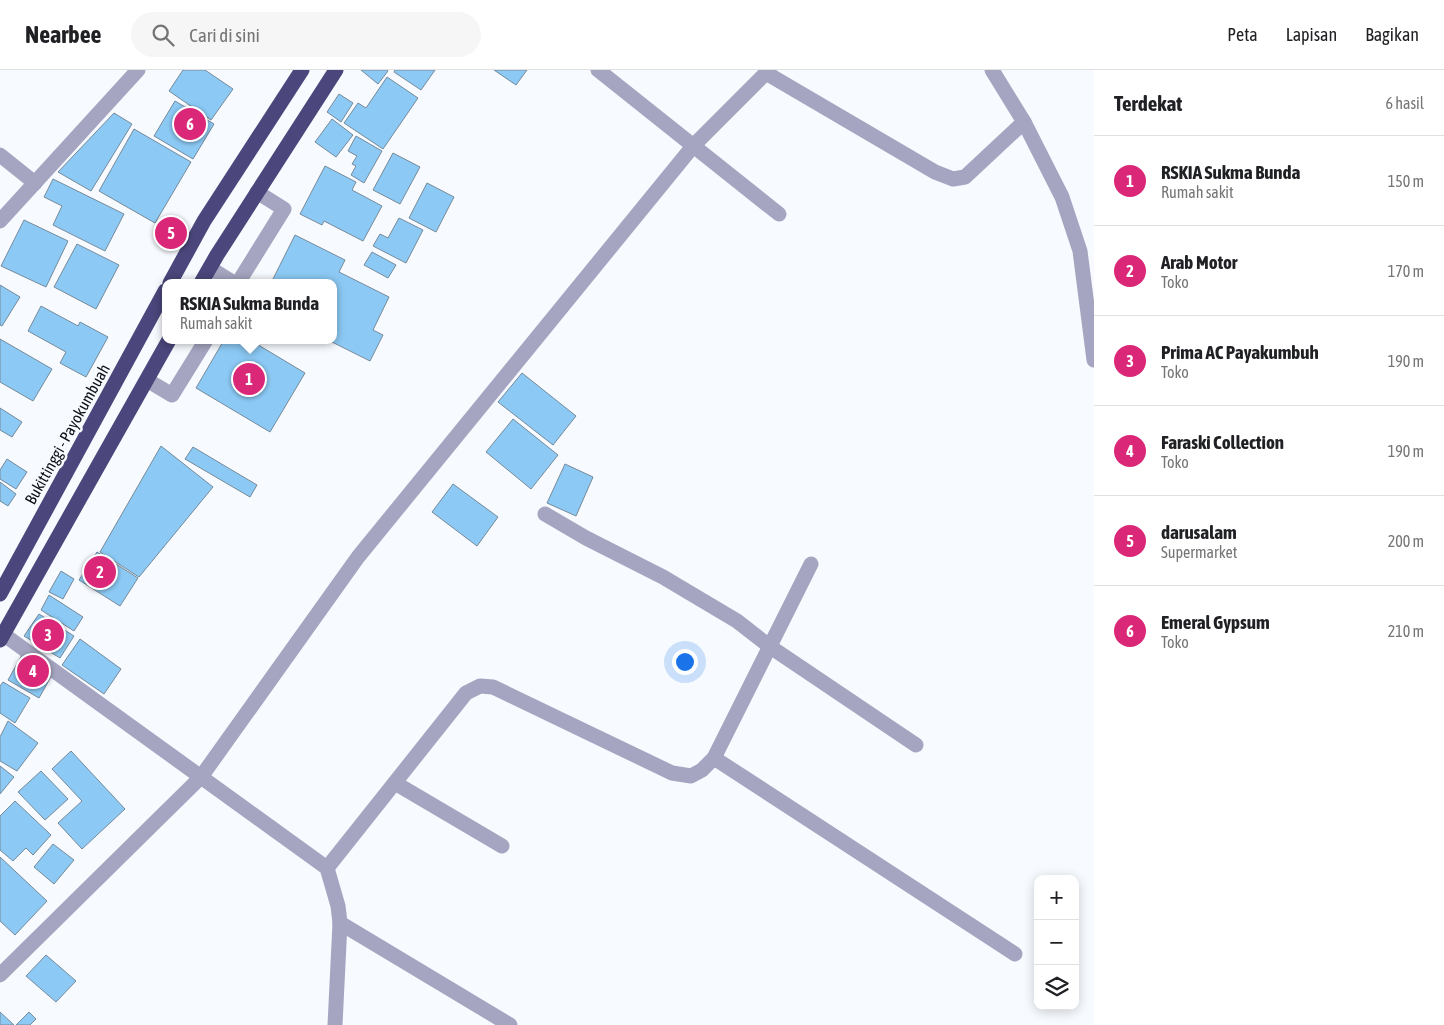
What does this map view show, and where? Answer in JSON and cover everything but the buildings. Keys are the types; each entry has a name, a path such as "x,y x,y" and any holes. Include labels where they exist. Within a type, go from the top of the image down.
{"highway":[{"path":"172,279 204,221 302,70"},
{"path":"203,279 336,70"},
{"name":"Bukittinggi - Payokumbuah","path":"0,594 162,296"},
{"path":"1,637 167,344"},
{"path":"64,476 85,489"}],"street":[{"path":"0,221 138,70"},
{"path":"598,70 779,214"},
{"path":"992,70 1024,122 1062,197 1080,251 1094,360"},
{"path":"0,974 201,777 358,557 694,145 767,71 935,172 953,179 965,177 1024,122"},
{"path":"0,155 35,183"},
{"path":"240,279 284,209 257,192"},
{"path":"210,268 228,279"},
{"path":"147,380 172,395 204,344"},
{"path":"545,514 586,538 663,577 737,621 769,646 916,745"},
{"path":"327,868 466,693 480,686 493,687 672,773 690,776 702,770 714,758 811,564"},
{"path":"1,637 327,868 338,906 340,923 335,1025"},
{"path":"714,758 1015,954"},
{"path":"395,783 502,846"},
{"path":"340,923 510,1025"}],"place":[{"name":"Emeral Gypsum","path":"190,124"},
{"name":"darusalam","path":"171,233"},
{"name":"RSKIA Sukma Bunda","path":"249,379"},
{"name":"Arab Motor","path":"100,572"},
{"name":"Prima AC Payakumbuh","path":"48,635"},
{"name":"Faraski Collection","path":"33,671"}]}
